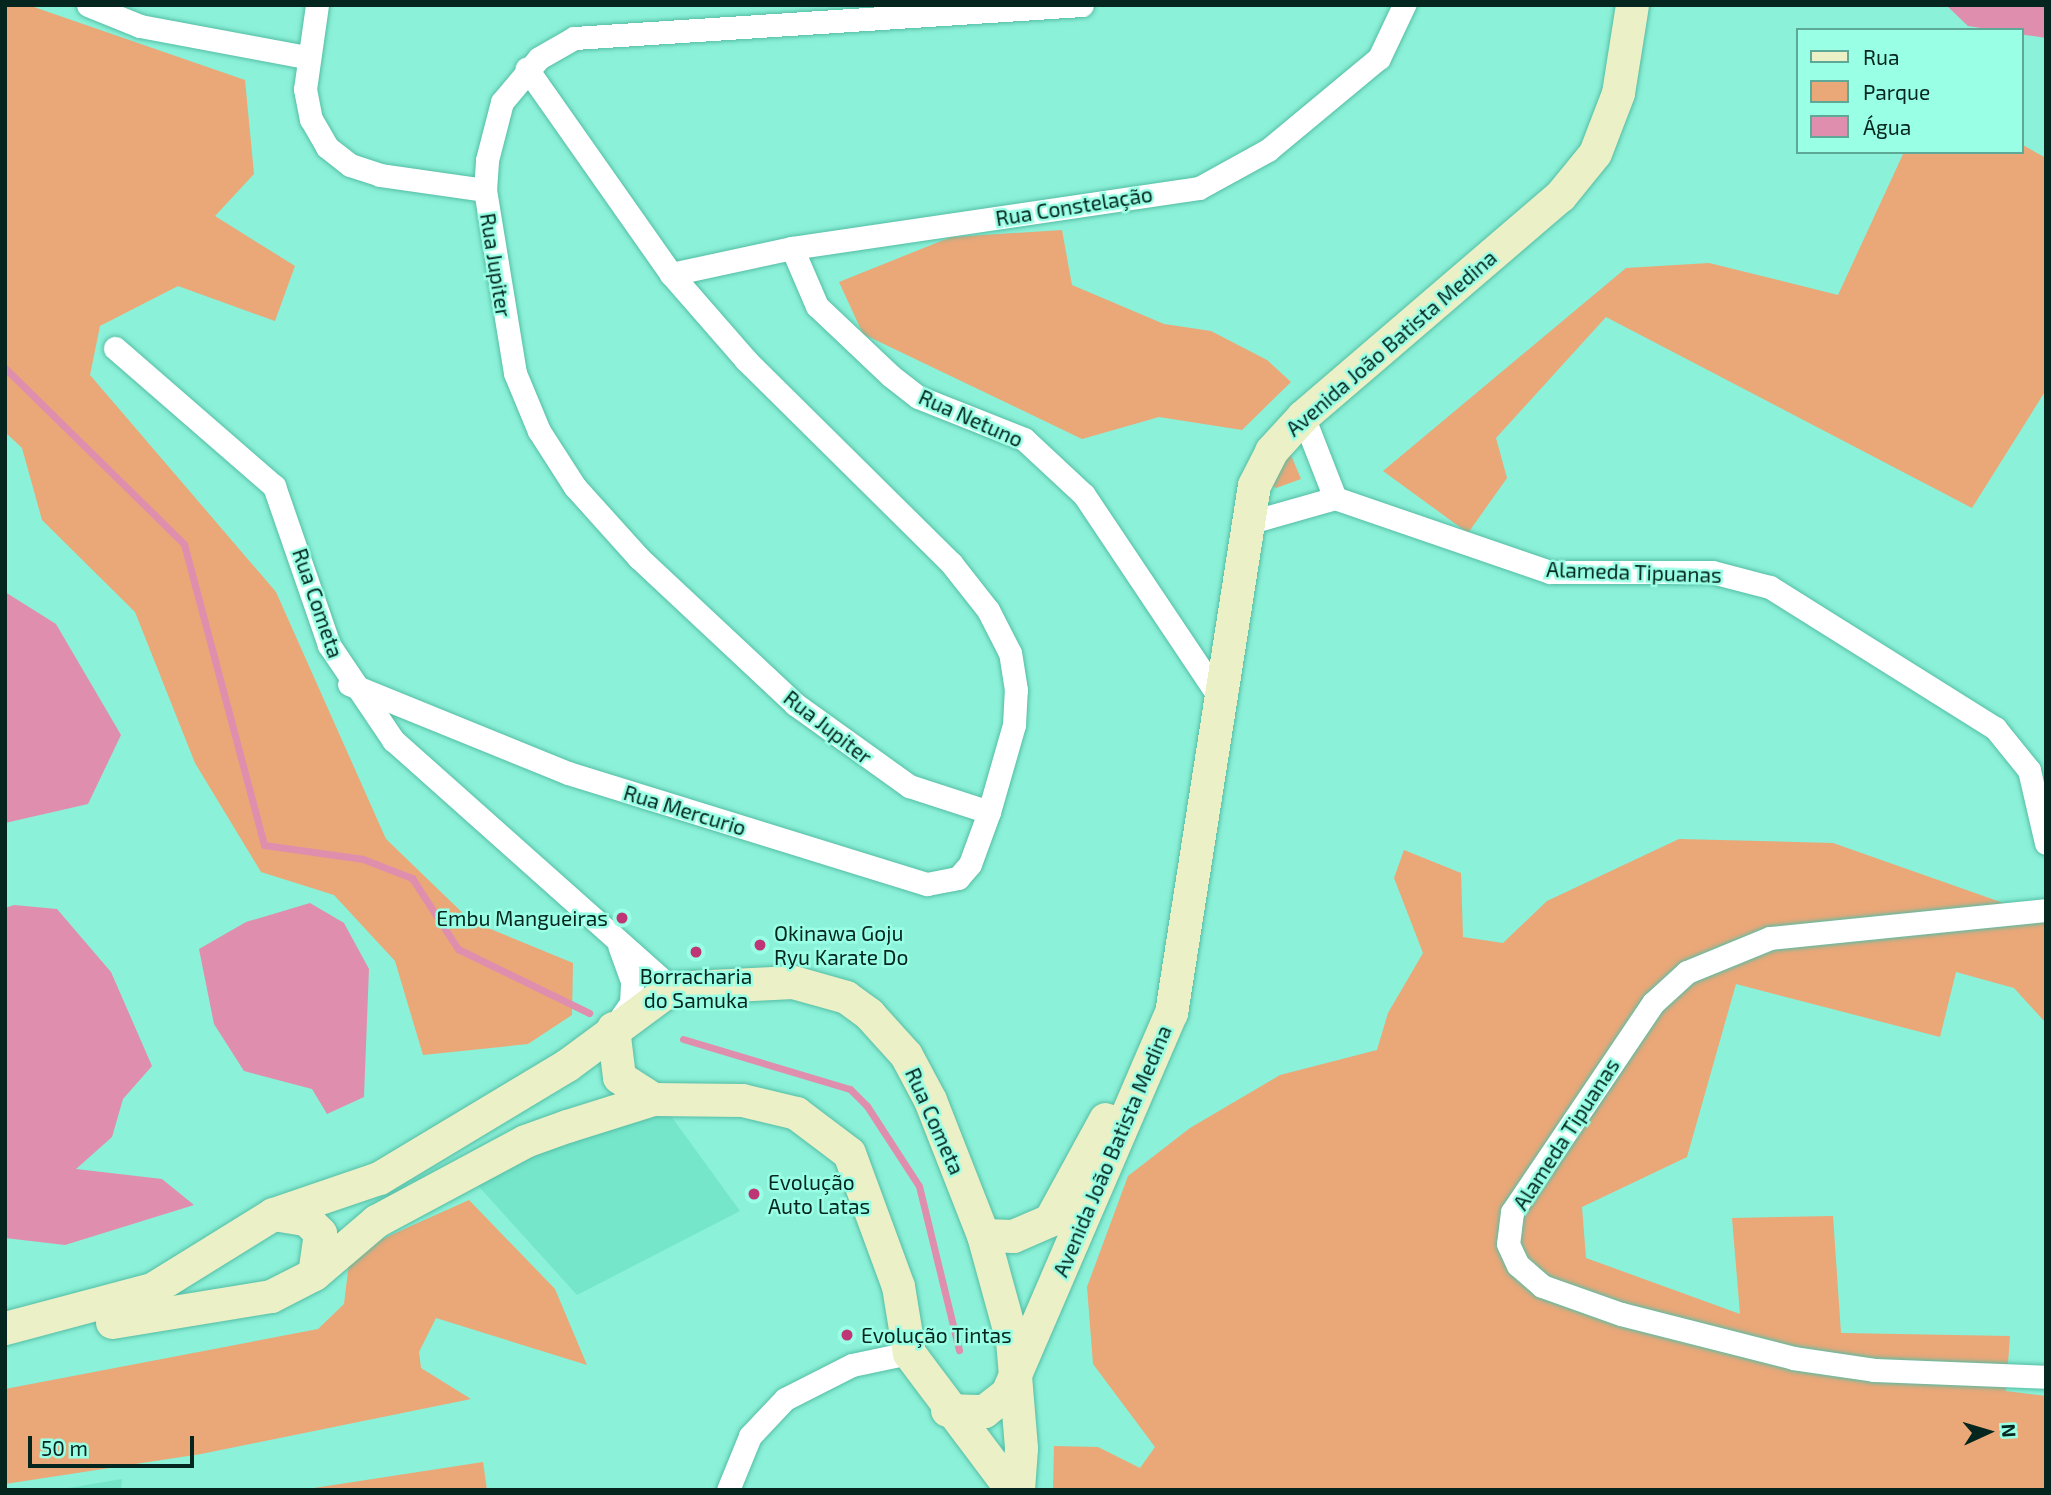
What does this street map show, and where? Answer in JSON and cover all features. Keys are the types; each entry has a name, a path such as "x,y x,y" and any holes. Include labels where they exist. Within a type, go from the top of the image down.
{"main road":[{"name":"Avenida João Batista Medina","path":"1018,1374 1157,1051 1179,982 1185,923 1244,524 1271,451 1303,416 1560,196 1595,153 1618,93 1632,5"},
{"name":"Avenida João Batista Medina","path":"1015,1490 1018,1374 983,1235 1030,1231 1059,1208 1109,1111 1185,923"},
{"name":"Rua Cometa","path":"671,988 793,982 846,997 869,1014 906,1055 930,1100 983,1235"},
{"path":"5,1328 152,1289 273,1214 379,1178 566,1065 671,988"},
{"path":"613,1028 619,1077 653,1099"},
{"path":"5,1351 150,1313 244,1303 314,1274 376,1221 525,1141 653,1099 743,1100 796,1113 826,1130 849,1153 871,1199 898,1286 909,1353 947,1410 996,1406 1018,1374"},
{"path":"273,1214 306,1219 320,1233 314,1274"},
{"name":"Avenida João Batista Medina","path":"947,1410 1015,1490"}],"street":[{"path":"88,5 140,26 305,57"},
{"path":"317,5 305,57 311,119 342,159 380,175 485,190"},
{"name":"Rua Jupiter","path":"989,812 909,786 795,704 639,558 575,487 539,431 515,373 485,190 491,131 527,69 561,43 592,33 840,11 1082,5"},
{"name":"Rua Constelação","path":"671,274 792,248 1199,188 1268,150 1378,58 1404,5"},
{"path":"527,69 671,274 746,360 951,564 988,610 1010,653 1016,690 1014,725 989,812"},
{"name":"Rua Netuno","path":"792,248 817,306 891,376 918,397 1024,439 1083,495 1219,697"},
{"name":"Rua Cometa","path":"116,348 274,486 329,645 349,684 433,782 671,988"},
{"path":"1244,524 1335,498 1303,416"},
{"name":"Alameda Tipuanas","path":"1335,498 1550,572 1712,572 1770,587 1995,728 2029,770 2046,843"},
{"name":"Rua Mercurio","path":"349,684 568,773 927,884 958,878 970,864 989,812"},
{"name":"Alameda Tipuanas","path":"2046,910 1770,938 1687,972 1653,1003 1512,1212 1508,1244 1518,1265 1542,1286 1621,1314 1793,1358 1874,1370 2046,1377"},
{"name":"Rua Cometa","path":"613,1028 632,1003 632,981 618,942"},
{"path":"728,1490 750,1436 785,1399 852,1365 909,1353"}],"shaded area":[{"path":"668,1112 740,1211 577,1295 472,1179 553,1134"},
{"path":"122,1479 121,1490 57,1490"}],"green space":[{"path":"5,5 28,5 245,80 254,174 215,216 295,266 275,321 178,286 100,326 90,375 276,592 386,839 471,921 573,963 572,1015 528,1044 423,1055 395,961 334,895 261,872 195,763 135,612 42,520 22,448 5,432"},
{"path":"2023,145 2046,158 2046,390 1972,508 1606,317 1496,438 1507,478 1468,533 1383,471 1626,268 1709,263 1838,295 1903,154 2023,154"},
{"path":"1062,230 1072,285 1164,324 1211,331 1267,360 1291,382 1242,430 1159,417 1082,439 863,334 839,282 951,237"},
{"path":"1288,448 1301,479 1276,488 1269,484"},
{"path":"1679,839 1833,843 2046,918 2046,1023 2014,988 1956,972 1940,1037 1736,984 1687,1157 1582,1207 1586,1258 1740,1314 1732,1218 1833,1216 1841,1333 2010,1336 2006,1391 2046,1396 2046,1490 1053,1490 1054,1446 1098,1447 1140,1468 1155,1447 1093,1364 1087,1287 1128,1176 1190,1128 1280,1075 1377,1050 1388,1013 1423,953 1394,878 1404,850 1461,873 1463,937 1503,943 1547,901"},
{"path":"469,1200 555,1289 587,1365 436,1318 419,1352 421,1368 471,1399 201,1454 5,1484 5,1389 318,1329 344,1304 349,1263 382,1239"},
{"path":"483,1462 487,1490 301,1490"}],"water":[{"path":"1946,5 2046,5 2046,38 2023,34 2023,28 1968,26"},
{"path":"5,592 56,624 121,735 88,804 5,823"},
{"path":"310,903 344,923 369,969 364,1097 327,1114 312,1089 244,1071 214,1024 199,949 246,922"},
{"path":"14,905 57,909 111,972 152,1066 123,1099 112,1137 76,1169 162,1179 194,1205 65,1245 5,1238 5,908"}],"waterway":[{"path":"5,368 184,544 264,845 363,859 412,878 458,949 589,1013"},
{"path":"683,1039 850,1089 867,1106 919,1186 959,1350"}],"place":[{"name":"Embu Mangueiras","path":"622,918"},
{"name":"Okinawa Goju Ryu Karate Do","path":"760,945"},
{"name":"Borracharia do Samuka","path":"696,952"},
{"name":"Evolução Auto Latas","path":"754,1194"},
{"name":"Evolução Tintas","path":"847,1335"}]}
